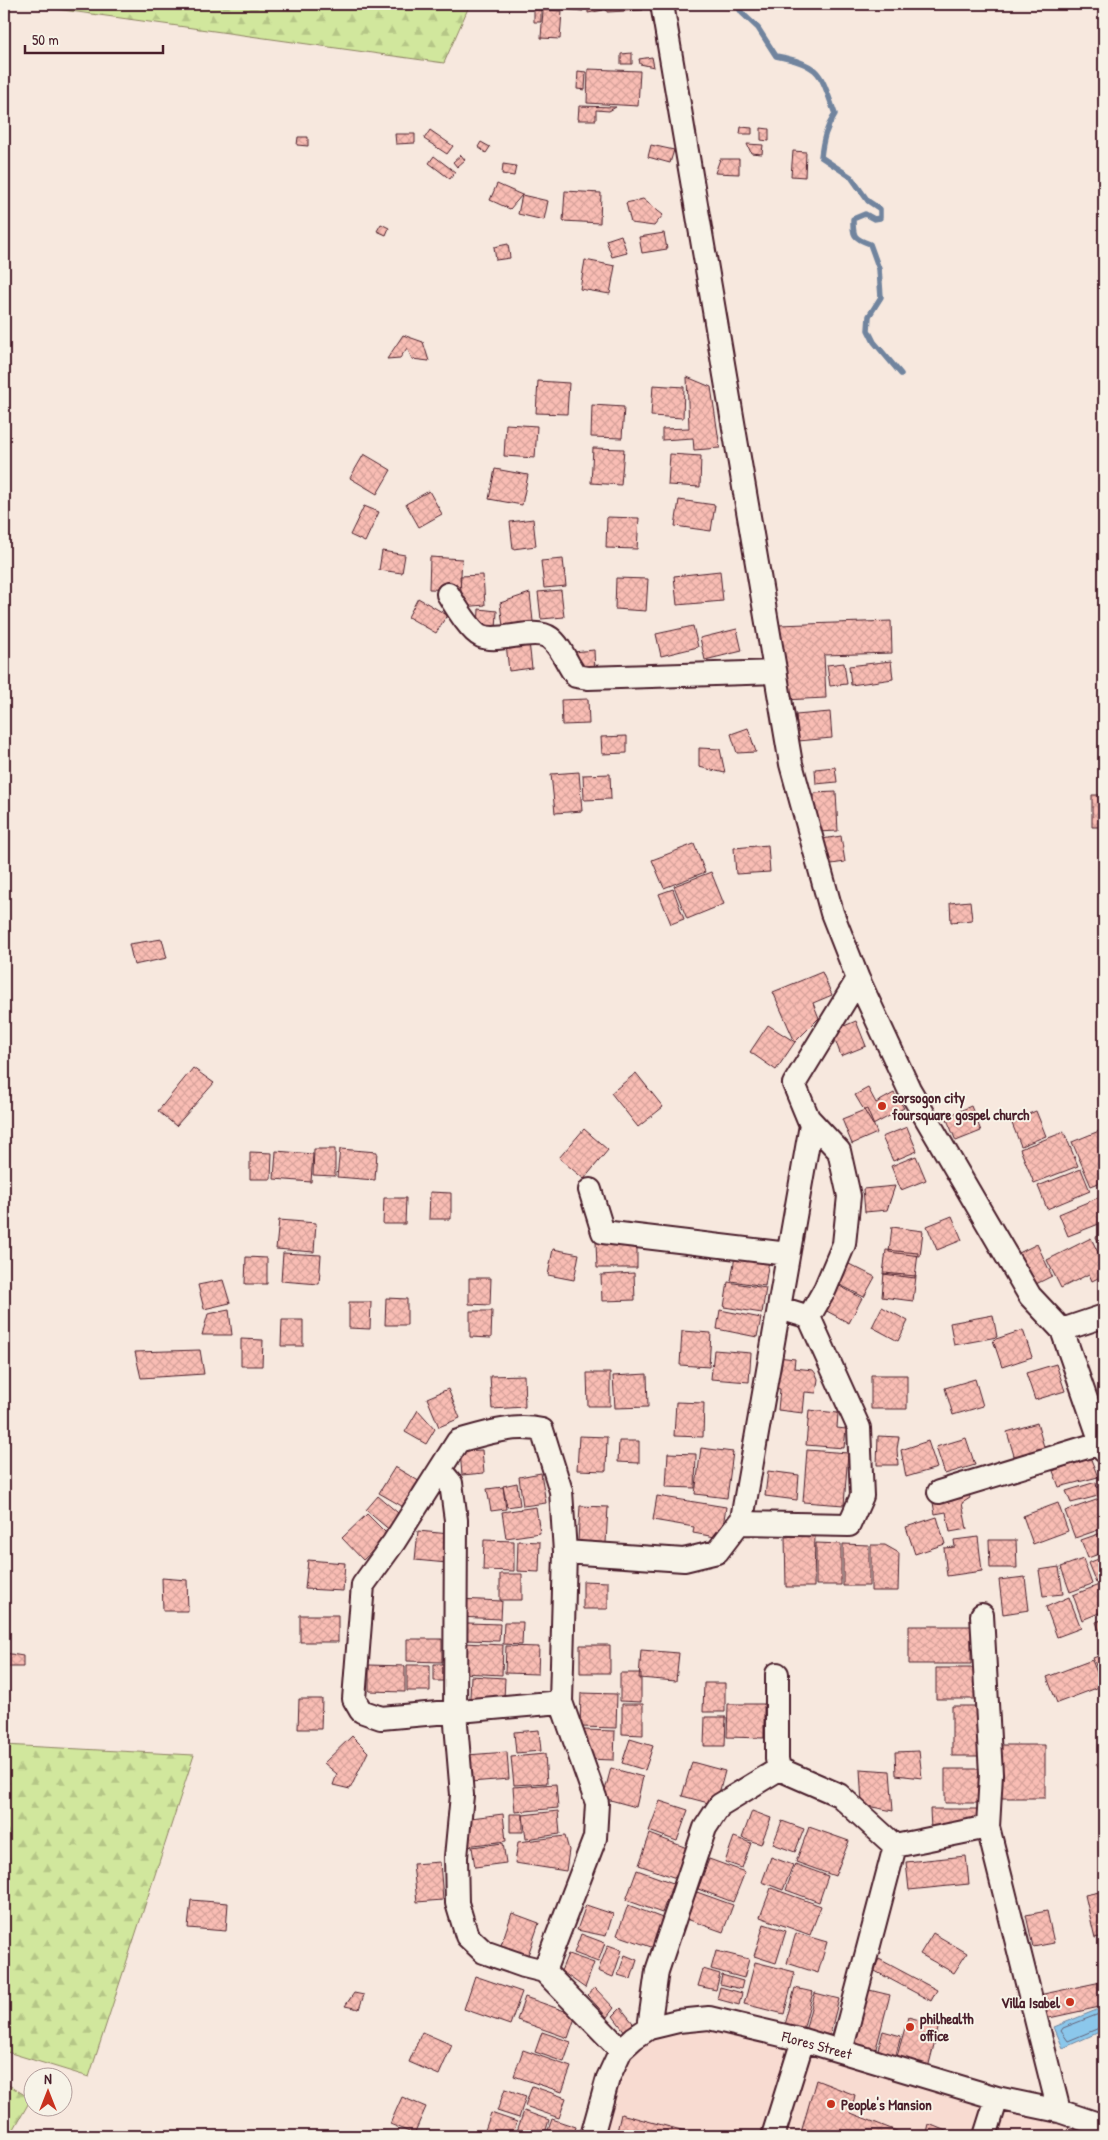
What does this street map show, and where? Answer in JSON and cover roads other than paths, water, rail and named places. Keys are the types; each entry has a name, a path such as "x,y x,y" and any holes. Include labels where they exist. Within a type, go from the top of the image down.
{"street":[{"path":"662,4 790,764 832,913 858,978 909,1090 1030,1296 1062,1330 1102,1447 940,1492"},
{"path":"448,594 472,628 481,636 537,634 549,637 558,646 568,667 576,676 588,678 775,672"},
{"path":"565,1552 684,1560 717,1552 742,1519 811,1125 794,1084 858,978"},
{"path":"809,1120 839,1151 849,1196 844,1244 825,1289 809,1317"},
{"path":"590,1190 603,1232 788,1254"},
{"path":"739,1523 849,1525 862,1496 859,1428 809,1317 780,1308"},
{"path":"1062,1330 1104,1316"},
{"path":"544,1971 595,1838 597,1803 561,1702 565,1552 561,1491 542,1430 525,1427 498,1430 458,1441 363,1585 354,1699 361,1710 381,1718 561,1702"},
{"path":"440,1470 451,1483 456,1520 455,1712 462,1795 456,1857 457,1903 467,1936 484,1952 544,1971 621,2050"},
{"path":"982,1615 991,1774 988,1827 1059,2111"},
{"path":"777,1674 777,1759 779,1769"},
{"path":"779,1769 839,1795 895,1846"},
{"path":"649,2028 656,1971 705,1828 720,1805 779,1769"},
{"path":"895,1846 988,1827"},
{"path":"841,2051 895,1846"},
{"name":"Flores Street","path":"592,2136 608,2078 621,2050 649,2028 678,2021 709,2018 803,2040 996,2098 1059,2111 1104,2126"},
{"path":"774,2136 803,2040"},
{"path":"985,2136 996,2098"}],"water":[{"path":"1104,2007 1104,2030 1063,2048 1054,2027"}],"waterway":[{"path":"736,4 742,13 758,28 776,56 791,59 811,67 822,80 835,114 825,134 821,157 851,177 868,201 880,209 880,218 874,219 865,214 853,219 853,229 857,238 870,244 879,269 881,297 869,316 868,330 874,342 901,374"}],"place":[{"name":"sorsogon city foursquare gospel church","path":"882,1106"},
{"name":"Villa Isabel","path":"1070,2002"},
{"name":"philhealth office","path":"910,2027"},
{"name":"People's Mansion","path":"831,2104"}]}
